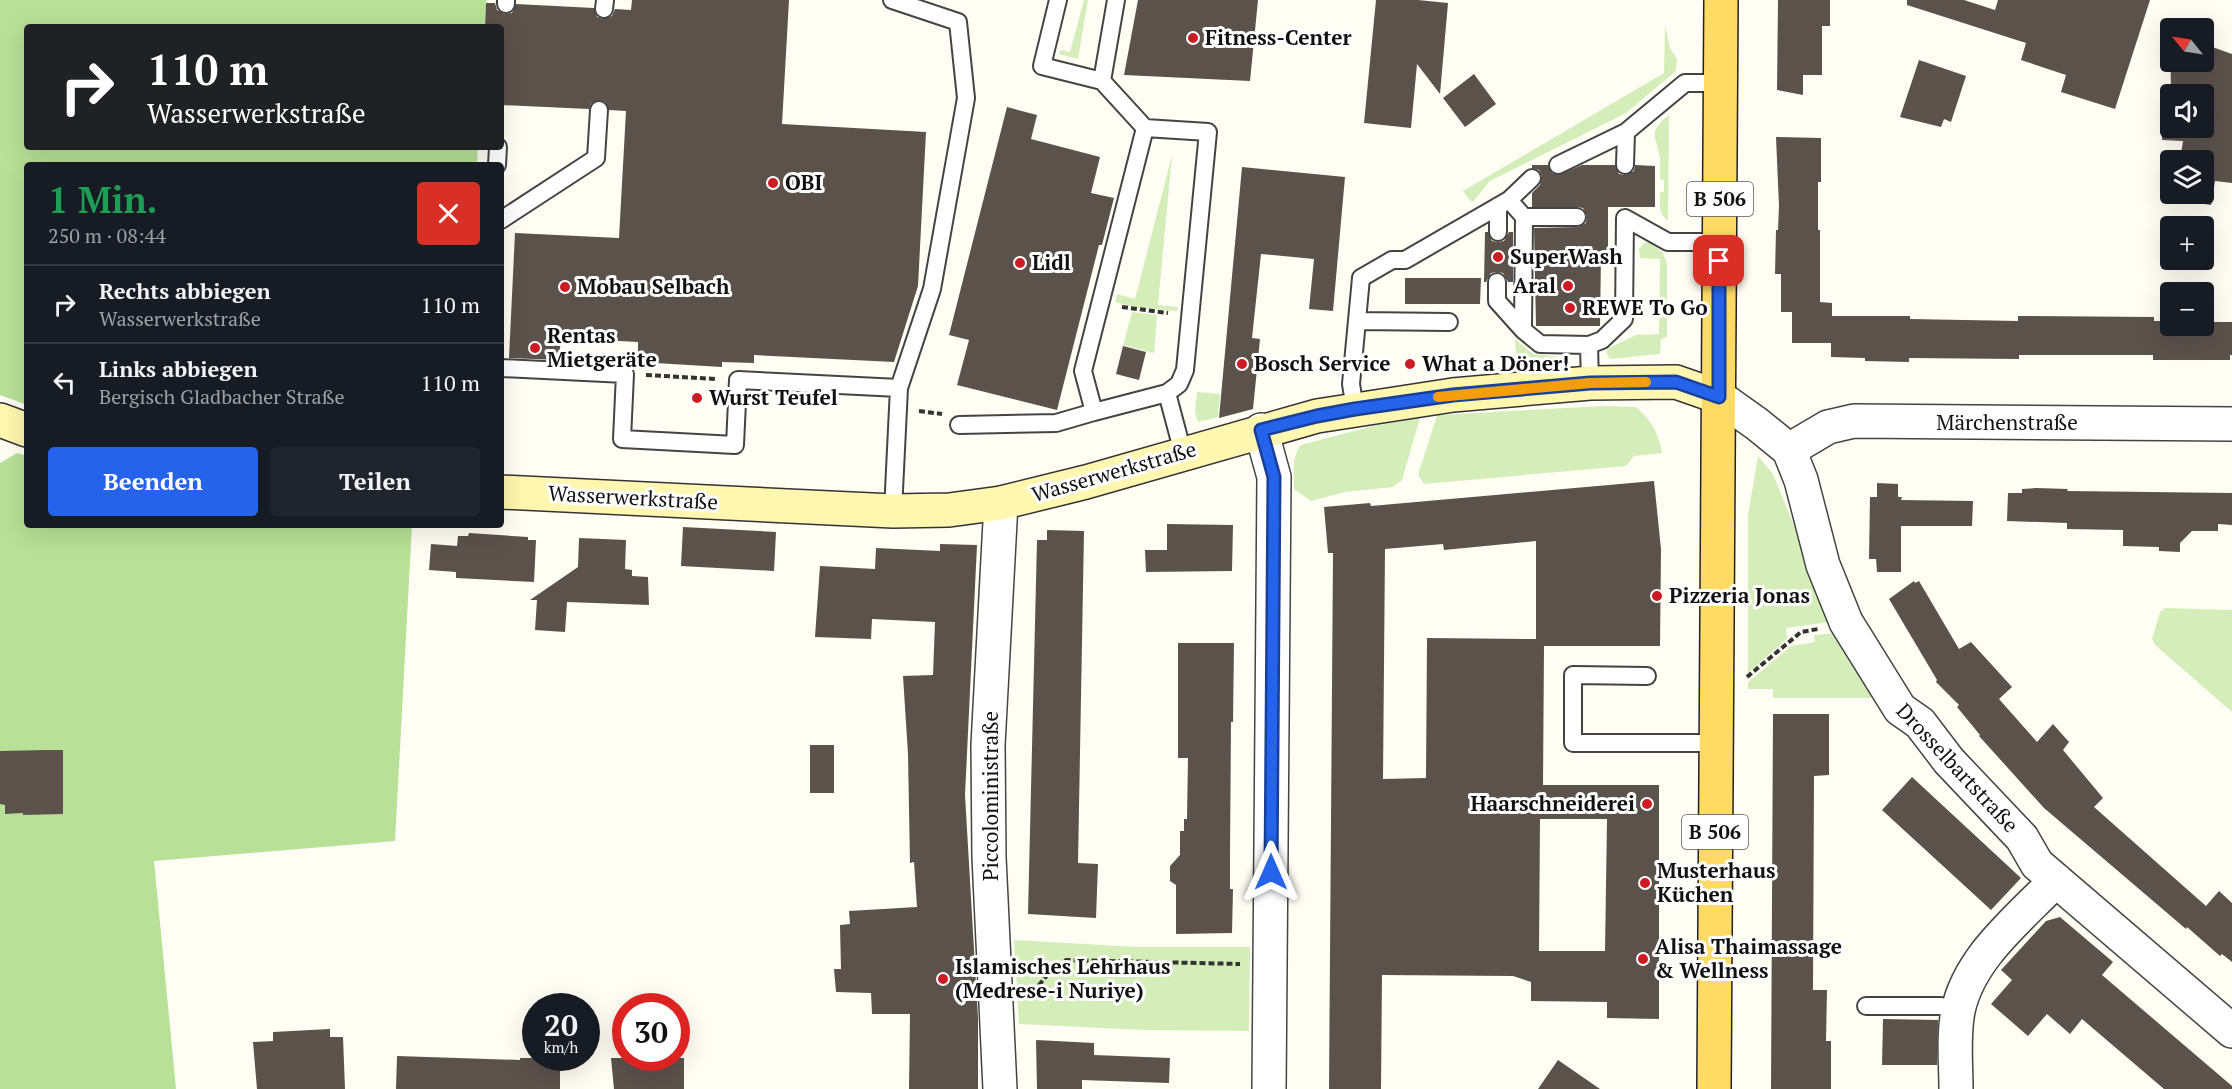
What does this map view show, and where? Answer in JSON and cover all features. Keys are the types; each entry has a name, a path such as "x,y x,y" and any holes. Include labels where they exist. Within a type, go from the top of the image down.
{"main road":[{"name":"B 506","path":"1714,1089 1721,0"},
{"name":"Wasserwerkstraße","path":"504,492 893,511 949,510 1002,503 1093,480 1261,430 1355,409 1453,395 1590,383 1676,382 1719,397"}],"street":[{"name":"Drosselbartstraße","path":"1719,397 1789,450 1801,480 1823,565 1846,622 1900,709 1920,723 1955,768 2022,838 2037,864 2232,1031"},
{"name":"Märchenstraße","path":"1789,450 1828,427 1854,421 2232,424"},
{"path":"1261,430 1274,477 1269,1089"},
{"name":"Piccoloministraße","path":"1000,1089 989,857 988,746 1002,503"},
{"path":"1956,1089 1956,1029 1966,988 1985,957 2056,880"}],"lane":[{"path":"892,0 958,22 966,98 932,289 899,388 893,511"},
{"path":"959,425 1056,423 1167,393 1179,384 1185,370 1208,132 1145,128 1102,81 1042,66 1059,0"},
{"path":"1102,81 1116,0"},
{"path":"1558,165 1626,132 1684,82 1720,83"},
{"path":"504,218 596,158 599,110"},
{"path":"1094,412 1083,371 1145,128"},
{"path":"1625,165 1626,132"},
{"path":"1355,409 1352,384 1361,278 1392,260 1405,260 1503,203 1532,178"},
{"path":"1503,203 1524,217 1577,217"},
{"path":"1498,232 1503,203"},
{"path":"1497,282 1497,301 1523,330 1540,344 1588,345 1602,340 1624,319 1619,214 1668,242 1719,242"},
{"path":"1523,330 1524,217"},
{"path":"1358,321 1449,322"},
{"path":"1588,345 1590,383"},
{"path":"504,368 625,374 622,439 735,445 738,380 899,388"},
{"path":"1167,393 1183,453"},
{"path":"1647,676 1573,675 1573,743 1716,744"},
{"path":"1866,1006 1941,1006 1959,1010"}],"path":[{"path":"1101,302 1133,310 1191,315"},
{"path":"625,374 738,380"},
{"path":"898,409 944,415 959,425"},
{"path":"1716,677 1748,677 1801,632 1833,627 1846,622"},
{"path":"996,992 1035,990 1048,974 1066,960 1270,964"}],"green space":[{"path":"0,0 486,0 485,24 24,24 24,150 478,150 477,162 24,162 24,404 0,395"},
{"path":"1084,0 1088,0 1078,59 1059,54 1060,50 1070,52"},
{"path":"1665,25 1670,48 1677,59 1676,71 1626,113 1490,181 1472,203 1463,191 1664,73"},
{"path":"1669,115 1668,221 1660,208 1660,192 1664,192 1664,180 1660,179 1660,159 1655,131"},
{"path":"1172,155 1158,305 1178,307 1177,311 1133,307 1115,302 1117,294 1135,299"},
{"path":"1649,242 1662,252 1667,263 1667,337 1661,339 1660,354 1610,359 1606,352 1609,348 1636,335 1659,334 1660,259 1640,258 1639,249 1644,243"},
{"path":"1132,312 1157,315 1154,353 1123,345"},
{"path":"1515,339 1533,354 1570,358 1570,361 1548,364 1547,358 1528,360 1529,366 1517,368"},
{"path":"1197,392 1220,394 1218,417 1198,422 1195,412"},
{"path":"1604,406 1636,407 1654,427 1662,453 1634,456 1626,466 1424,484 1418,475 1437,415"},
{"path":"1420,418 1402,480 1393,487 1345,492 1311,501 1294,489 1294,460 1301,445 1373,426"},
{"path":"17,453 24,455 24,528 412,528 395,841 154,861 176,1089 0,1089 0,463"},
{"path":"1758,456 1773,474 1793,523 1813,586 1830,622 1786,628 1787,639 1748,673 1748,515"},
{"path":"2165,608 2232,610 2232,712 2155,645 2152,639 2160,612"},
{"path":"1835,633 1873,698 1773,698 1773,689 1748,689 1748,682 1791,646 1815,642 1814,635"},
{"path":"1014,940 1137,947 1250,947 1249,1031 1145,1030 1019,1024"}],"building":[{"name":"OBI","path":"632,0 789,0 782,124 926,132 918,286 894,362 754,355 754,363 722,362 722,367 638,362 638,342 561,338 559,360 509,358 515,233 619,238 626,111 609,110 605,102 599,100 591,104 589,109 504,105 504,24 485,24 486,3 495,3 497,10 505,14 512,13 516,4 594,8 597,17 603,19 612,16 615,9 631,10"},
{"name":"Fitness-Center","path":"1138,0 1258,0 1250,81 1124,75"},
{"path":"1376,0 1448,3 1440,94 1417,64 1411,128 1364,123"},
{"path":"1778,0 1830,0 1830,26 1822,26 1822,75 1803,75 1803,95 1777,90"},
{"path":"1907,0 1964,0 1995,10 1998,0 2150,0 2115,109 2061,92 2066,75 2021,60 2026,43 1907,5"},
{"path":"2214,48 2232,54 2232,183 2215,181 2214,187 2214,150 2182,150 2183,141 2162,140 2162,138 2214,138 2214,84 2171,84 2171,72 2214,72"},
{"path":"1919,60 1966,76 1951,122 1944,119 1941,127 1900,117"},
{"path":"1474,74 1496,104 1465,127 1443,98"},
{"name":"Lidl","path":"1007,107 1037,115 1031,139 1100,157 1091,193 1114,198 1102,245 1099,245 1057,410 957,385 969,340 949,335"},
{"path":"1776,137 1821,138 1821,182 1818,182 1820,302 1832,303 1832,316 1910,316 1910,319 2018,321 2018,316 2154,317 2154,321 2160,321 2160,336 2214,336 2214,322 2232,322 2232,355 2230,355 2230,360 2153,360 2153,355 2019,355 2019,359 1909,358 1909,362 1865,361 1865,358 1831,357 1831,343 1792,343 1792,312 1781,312 1781,274 1775,274 1779,206"},
{"path":"1532,165 1548,165 1552,173 1558,175 1582,165 1615,165 1619,174 1625,175 1634,171 1635,165 1655,166 1655,207 1608,207 1608,256 1601,256 1600,326 1536,326 1534,228 1578,227 1586,223 1587,216 1583,208 1578,207 1532,207 1532,193 1540,185 1542,176 1539,170 1532,168"},
{"path":"1242,167 1345,177 1333,311 1309,309 1314,259 1261,254 1252,338 1260,339 1253,409 1219,418"},
{"name":"SuperWash","path":"1485,232 1488,232 1492,241 1497,242 1504,241 1509,232 1513,232 1513,282 1508,282 1503,273 1496,272 1491,273 1484,282"},
{"path":"1405,278 1481,278 1480,304 1405,304"},
{"path":"1123,346 1146,352 1139,380 1116,374"},
{"path":"1654,481 1661,549 1660,646 1544,646 1543,785 1659,785 1659,1019 1607,1018 1607,1002 1531,1001 1531,982 1513,976 1382,975 1381,1089 1329,1089 1333,553 1328,553 1324,507 1370,503 1371,506","holes":["1536,541 1536,639 1427,638 1426,778 1383,779 1385,549 1443,544 1444,550","1540,819 1607,819 1605,951 1539,951"]},
{"path":"1877,483 1898,484 1898,497 1902,497 1901,500 1973,501 1972,526 1901,526 1901,572 1877,572 1876,559 1869,559 1870,497 1877,497"},
{"path":"2022,489 2068,489 2067,491 2232,493 2232,525 2218,524 2218,531 2192,531 2180,543 2180,552 2159,551 2159,547 2123,546 2123,530 2067,529 2067,523 2007,521 2008,493 2022,493"},
{"path":"1167,524 1233,525 1232,571 1146,572 1145,550 1167,550"},
{"path":"683,527 776,532 774,571 681,566"},
{"path":"1047,530 1084,531 1078,863 1098,864 1096,918 1028,914 1037,540 1047,540"},
{"path":"469,533 528,537 528,540 536,540 534,582 456,578 456,572 429,570 431,544 457,546 458,536 468,536"},
{"path":"579,538 626,540 625,569 632,570 632,576 648,577 649,605 567,602 565,632 535,630 537,600 530,600 578,567"},
{"path":"940,544 977,545 965,795 978,1018 978,1089 909,1089 910,1014 872,1014 871,993 836,992 834,969 841,969 840,925 850,924 849,911 917,907 914,862 910,863 908,754 903,676 933,675 935,622 872,619 871,639 815,637 820,566 875,569 876,548 940,551"},
{"path":"1914,581 1915,583 1919,581 1959,649 1971,642 2012,687 1999,699 2037,742 2053,724 2069,742 2063,750 2103,798 2094,807 2206,906 2219,891 2232,903 2232,962 2222,954 2220,956 2187,927 2186,929 2044,808 1979,736 1957,707 1959,705 1936,682 1937,680 1889,599"},
{"path":"1178,643 1234,643 1230,854 1230,889 1233,889 1232,933 1176,934 1176,885 1170,881 1170,866 1180,855 1180,831 1184,831 1184,819 1187,819 1188,758 1178,758"},
{"path":"1773,714 1829,714 1829,775 1814,776 1813,990 1827,990 1826,1041 1831,1041 1831,1089 1771,1089"},
{"path":"810,745 834,745 834,793 810,793"},
{"path":"63,750 63,814 5,814 5,805 0,804 0,751"},
{"path":"1912,777 2021,878 1991,910 1882,810"},
{"path":"2060,917 2113,962 2102,975 2232,1086 2232,1089 2164,1089 2082,1019 2070,1034 2047,1014 2028,1036 1991,1004 2012,980 2001,970 2046,921"},
{"path":"1883,1019 1938,1020 1937,1065 1882,1065"},
{"path":"330,1029 330,1037 343,1037 345,1089 257,1089 253,1042 273,1041 273,1032"},
{"path":"1036,1040 1094,1043 1094,1055 1170,1058 1169,1083 1082,1080 1082,1089 1037,1089"},
{"path":"397,1056 520,1060 522,1058 522,1071 560,1071 560,1089 396,1089"},
{"path":"1558,1060 1600,1089 1538,1089"},
{"path":"612,1071 684,1071 684,1089 614,1089"}],"slow traffic":[{"path":"1438,397 1590,383 1646,382"}],"place":[{"name":"Fitness-Center","path":"1193,38"},
{"name":"OBI","path":"773,183"},
{"name":"SuperWash","path":"1498,257"},
{"name":"Lidl","path":"1020,263"},
{"name":"Aral","path":"1568,286"},
{"name":"Mobau Selbach","path":"565,287"},
{"name":"REWE To Go","path":"1570,308"},
{"name":"Rentas Mietgeräte","path":"535,348"},
{"name":"Bosch Service","path":"1242,364"},
{"name":"What a Döner!","path":"1410,364"},
{"name":"Wurst Teufel","path":"697,398"},
{"name":"Pizzeria Jonas","path":"1657,596"},
{"name":"Haarschneiderei","path":"1647,804"},
{"name":"Musterhaus Küchen","path":"1645,883"},
{"name":"Alisa Thaimassage & Wellness","path":"1643,959"},
{"name":"Islamisches Lehrhaus (Medrese-i Nuriye)","path":"943,979"}],"route":[{"path":"1271,872 1274,477 1261,430 1355,409 1453,395 1590,383 1676,382 1719,397 1719,261"}]}
